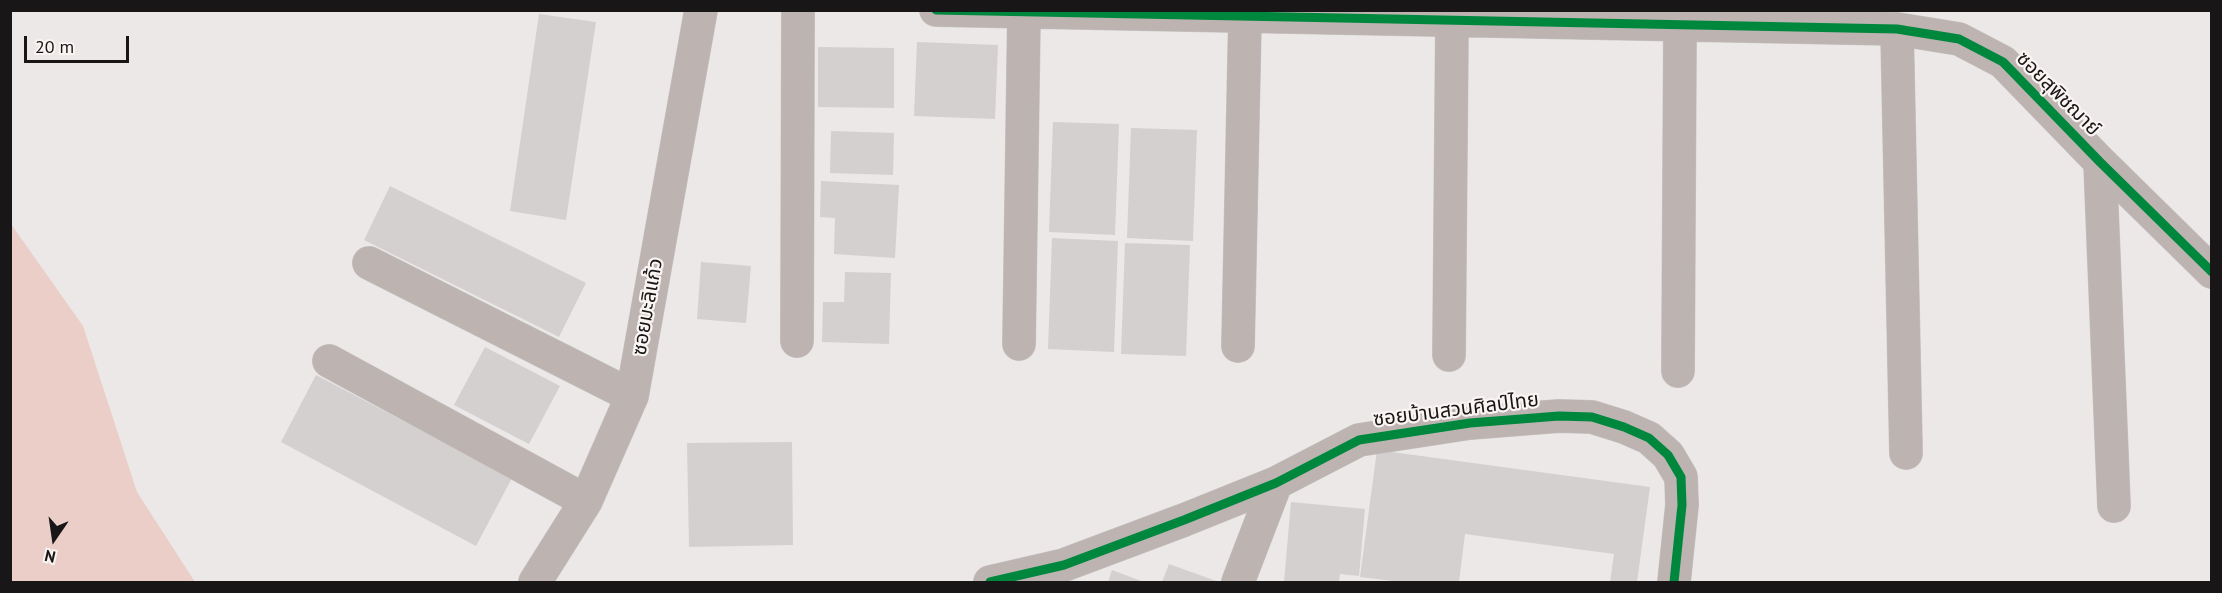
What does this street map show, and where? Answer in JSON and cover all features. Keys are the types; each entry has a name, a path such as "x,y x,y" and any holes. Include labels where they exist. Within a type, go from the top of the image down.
{"street":[{"name":"ซอยมะลิแก้ว","path":"536,582 586,501 632,396 701,10"},
{"path":"797,341 798,10"},
{"name":"ซอยสุพิชฌาย์","path":"936,10 1897,29 1959,39 2003,62 2211,272"},
{"path":"1019,344 1024,12"},
{"path":"1238,346 1245,16"},
{"path":"1449,355 1452,20"},
{"path":"1678,372 1680,25"},
{"path":"1897,29 1906,453"},
{"path":"2100,162 2114,506"},
{"path":"369,262 632,396"},
{"path":"328,361 586,501"},
{"name":"ซอยบ้านสวนศิลป์ไทย","path":"990,582 1064,565 1080,570 1276,483 1359,440 1470,423 1559,416 1592,417 1648,438 1668,455 1680,477 1682,505 1674,582"},
{"path":"1238,582 1276,483"}],"shaded area":[{"path":"11,224 83,326 137,492 195,582 11,582"}],"building":[{"path":"539,14 596,22 566,220 510,211"},
{"path":"917,42 998,45 995,119 914,116"},
{"path":"818,47 894,48 894,108 818,107"},
{"path":"1053,122 1119,124 1115,235 1049,232"},
{"path":"1131,128 1197,130 1193,241 1127,238"},
{"path":"831,131 894,133 893,175 830,173"},
{"path":"821,181 899,185 895,258 834,254 835,218 820,217"},
{"path":"390,186 586,283 559,337 364,240"},
{"path":"1052,238 1118,241 1114,352 1048,349"},
{"path":"1125,243 1190,245 1186,356 1121,354"},
{"path":"701,262 751,266 746,323 697,319"},
{"path":"845,272 891,273 889,344 822,342 823,302 844,302"},
{"path":"485,347 560,386 529,444 454,405"},
{"path":"316,375 512,478 476,546 281,442"},
{"path":"792,442 793,545 689,547 687,443"},
{"path":"1377,450 1650,487 1637,582 1610,582 1614,554 1465,534 1459,582 1401,582 1360,577"},
{"path":"1291,502 1365,509 1359,576 1340,574 1339,582 1284,582"},
{"path":"1169,564 1219,582 1162,582"},
{"path":"1112,570 1144,582 1108,582"}],"cycle path":[{"path":"936,10 1897,29 1959,39 2003,62 2212,272"},
{"path":"990,582 1064,565 1184,520 1276,483 1359,440 1470,423 1559,416 1592,417 1624,427 1649,438 1668,455 1681,477 1682,505 1674,582"}]}
